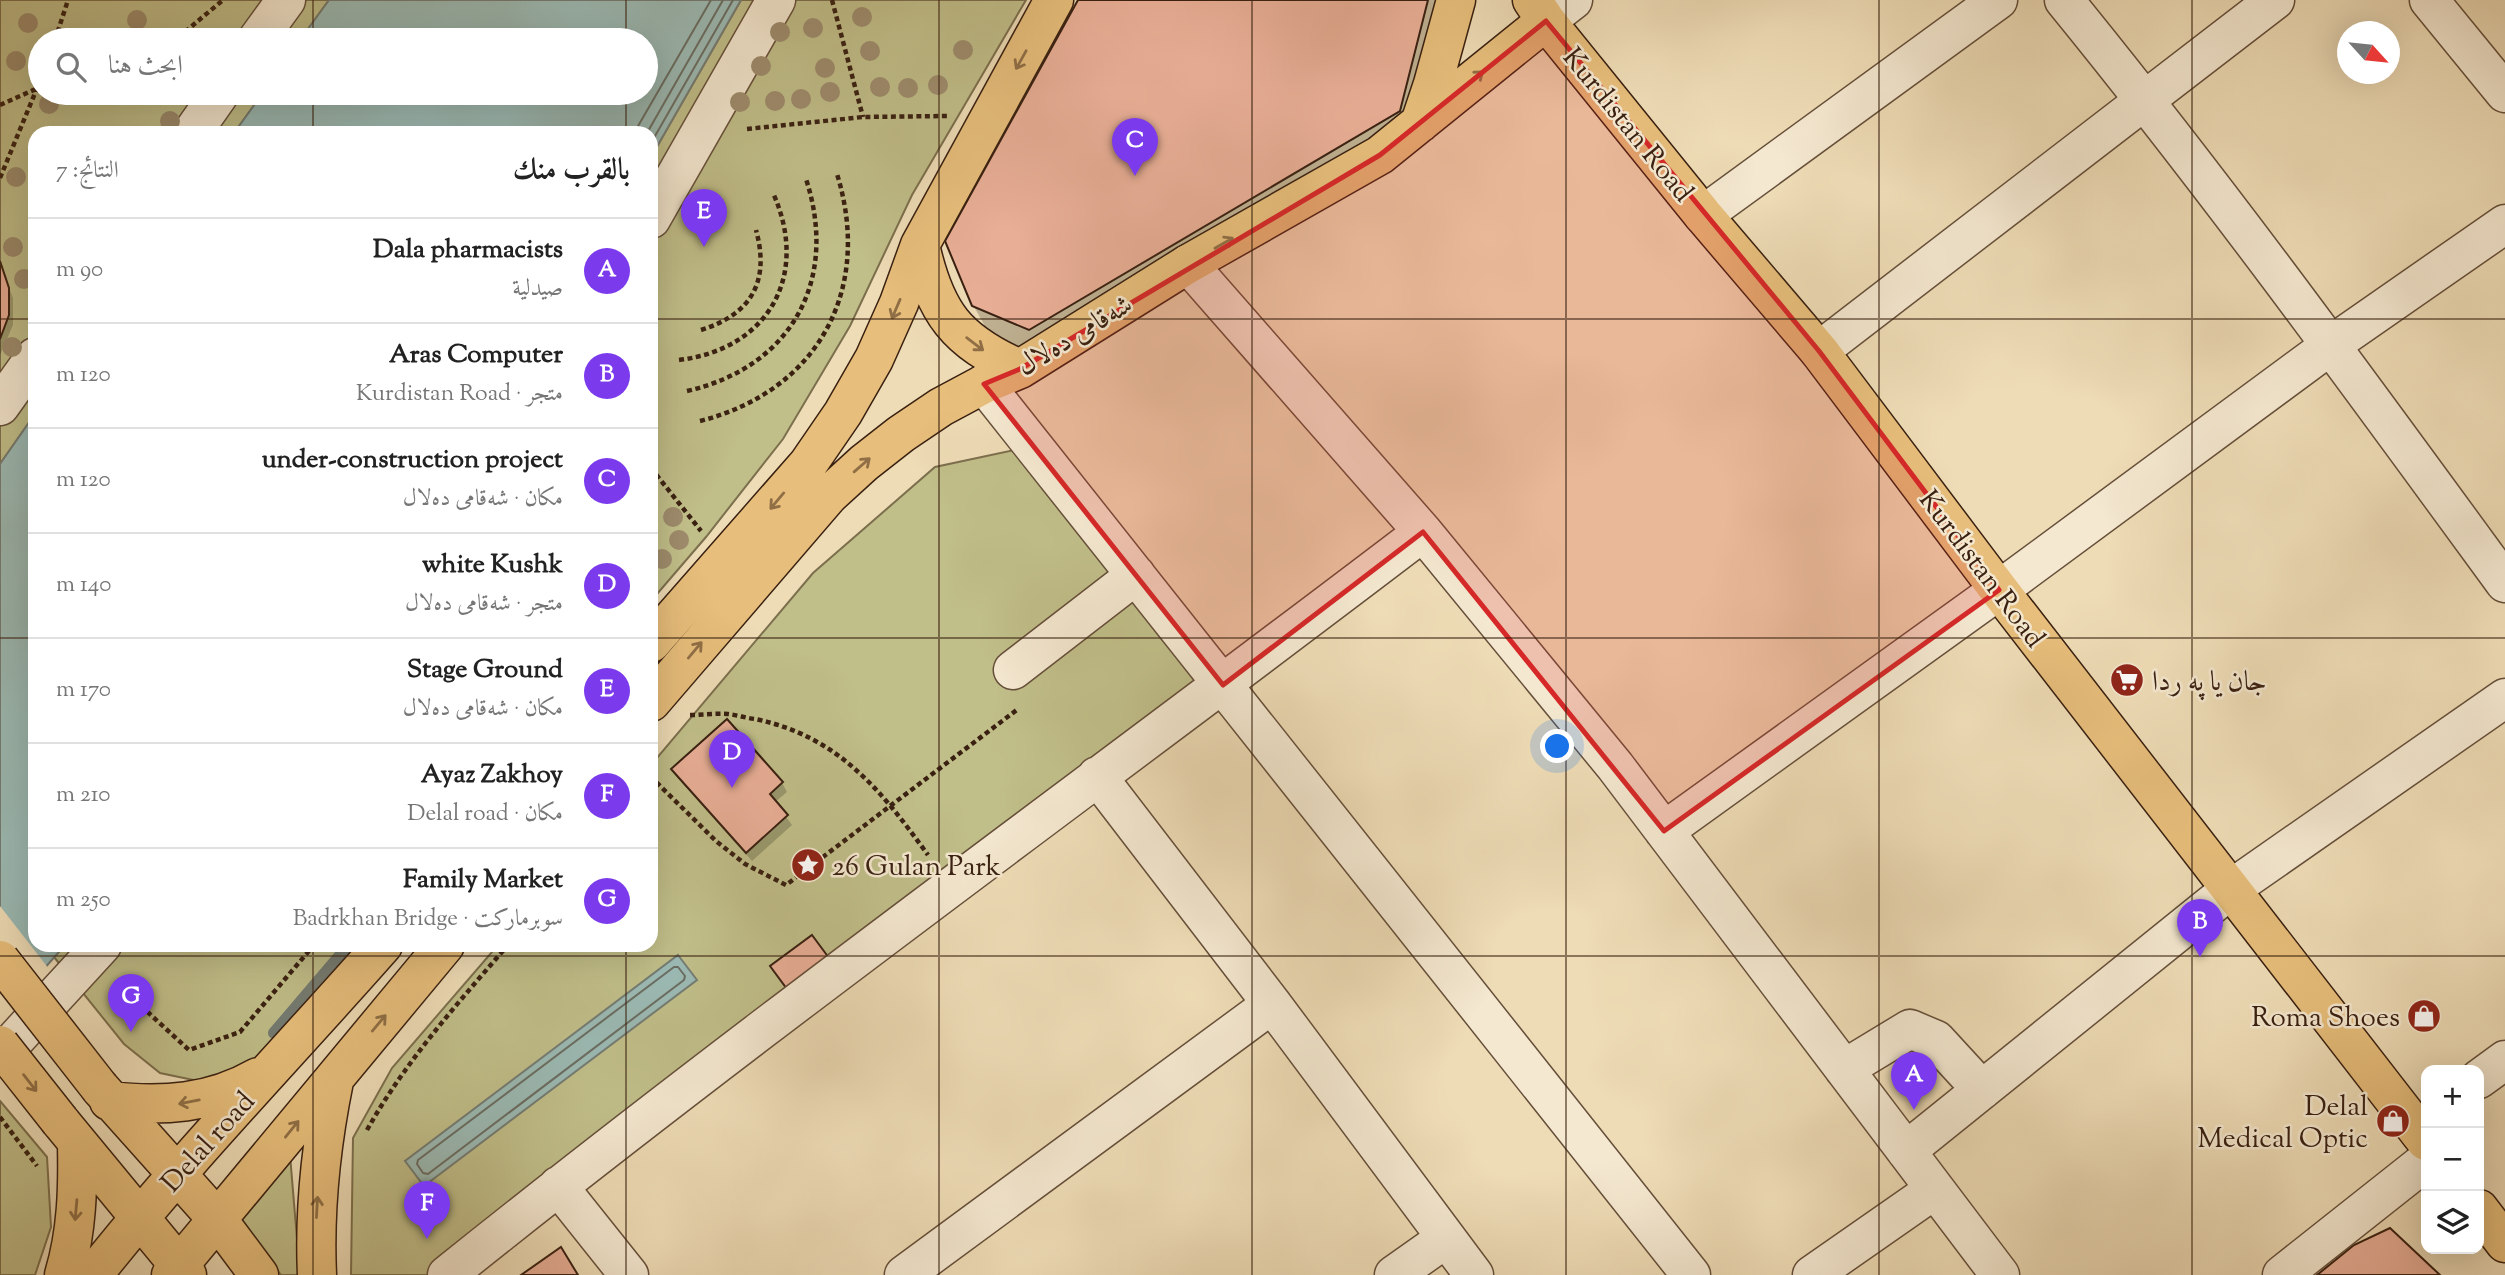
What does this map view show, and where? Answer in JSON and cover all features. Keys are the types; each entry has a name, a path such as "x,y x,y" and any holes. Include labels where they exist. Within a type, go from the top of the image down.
{"main road":[{"path":"658,635 800,473 843,413 874,359 920,245 1054,0"},
{"path":"1420,123 1456,0"},
{"name":"شەقامی دەلال","path":"667,709 829,495 901,433 984,384 1020,369 1188,264 1380,155 1420,123 1550,7"},
{"name":"Kurdistan Road","path":"1550,7 1703,215 1819,351 1999,590 2231,889 2421,1127"},
{"path":"920,245 927,278 941,308 962,335 989,355 1020,369"},
{"path":"104,1095 144,1105 178,1104 212,1097 244,1085 275,1068 377,952"},
{"path":"317,1275 319,1173 335,1076 439,952"},
{"path":"0,960 104,1095 218,1220 259,1275"},
{"path":"0,1045 69,1133 140,1216 179,1272"},
{"name":"Delal road","path":"93,1275 177,1173 275,1068"},
{"name":"Delal road","path":"179,1272 335,1076"},
{"path":"64,1275 75,1226 78,1185 69,1133"},
{"path":"2484,1216 2505,1243"}],"street":[{"path":"266,28 286,0"},
{"path":"658,207 776,0"},
{"path":"1703,215 1998,0"},
{"path":"2064,0 2146,101 2331,345 2505,583"},
{"path":"1819,351 2275,0"},
{"path":"2429,0 2505,93"},
{"path":"197,126 212,105"},
{"path":"1664,831 1999,590 2331,345 2505,224"},
{"path":"1188,264 1423,532 1615,766 2000,1275"},
{"path":"0,406 28,367"},
{"path":"984,384 1691,1275"},
{"path":"447,1275 558,1186 1423,532"},
{"path":"1013,670 1136,575"},
{"path":"1906,1151 2231,889 2505,698"},
{"path":"1097,776 1272,1004 1474,1275"},
{"path":"0,1056 96,952"},
{"path":"904,1275 1272,1004"},
{"path":"1844,1069 1910,1029 1936,1040 1982,1090"},
{"path":"2484,1075 2505,1060"},
{"path":"2282,1275 2421,1165"},
{"path":"558,1186 629,1275"},
{"path":"1812,1275 1934,1190"},
{"path":"1394,1275 1445,1238"}],"path":[{"path":"59,28 68,0"},
{"path":"190,28 223,0"},
{"path":"832,0 863,117"},
{"path":"0,105 28,93"},
{"path":"0,178 32,105"},
{"path":"699,134 863,117 959,116 983,129"},
{"path":"700,421 733,411 764,396 799,367 826,330 843,287 849,242 848,219 837,174"},
{"path":"687,391 732,377 752,365 770,351 798,314 808,293 818,247 813,201 806,179"},
{"path":"679,360 702,357 723,350 744,338 774,303 783,282 787,236 773,193"},
{"path":"701,330 720,324 739,312 754,293 761,272 762,250 756,230"},
{"path":"658,477 706,537"},
{"path":"658,784 716,841 745,864 786,885 1033,698 1013,670"},
{"path":"667,709 729,714 775,723 821,743 861,773 892,806 951,887"},
{"path":"96,952 189,1050 240,1032 308,952"},
{"path":"363,1141 388,1093 414,1057 502,952"},
{"path":"0,1117 40,1170"}],"highlighted area":[{"path":"1546,21 1819,351 1999,590 1664,831 1423,532 1223,685 984,384 1020,369 1380,155"}],"shaded area":[{"path":"0,0 329,0 309,28 28,28 28,105 254,105 239,126 28,126 28,424 0,464"},
{"path":"741,0 1026,0 912,195 850,326 783,439 658,593 658,145"},
{"name":"26 Gulan Park","path":"1019,449 1198,685 432,1275 351,1275 353,1138 392,1068 492,952 658,952 658,757 813,573 935,467"},
{"path":"59,952 351,952 247,1070 198,1081 160,1073 124,1044 54,957"},
{"path":"0,1101 47,1157 51,1227 35,1275 0,1275"},
{"path":"290,1155 300,1275 281,1275 238,1222"}],"water":[{"path":"329,0 741,0 658,145 658,126 239,126 254,105 658,105 658,28 309,28"},
{"path":"28,424 28,952 59,952 0,1019 0,464"},
{"path":"678,955 697,980 424,1186 405,1161"}],"pier":[{"path":"0,906 28,942 28,952 36,952 49,969 0,1022"}],"building":[{"path":"1078,0 1428,0 1400,111 1029,330 972,306 945,241"},
{"path":"0,261 9,288 9,315 0,339"},
{"path":"727,719 783,782 770,794 788,815 746,853 671,769"},
{"path":"812,935 829,958 787,989 770,966"},
{"path":"2390,1228 2440,1275 2317,1275 2354,1245"},
{"path":"561,1247 578,1275 521,1275"}],"waterway":[{"path":"274,1033 343,952"}],"place":[{"name":"under-construction project","path":"1135,176"},
{"name":"Stage Ground","path":"704,247"},
{"name":"جان يا په ردا","path":"2127,680"},
{"name":"white Kushk","path":"732,788"},
{"name":"26 Gulan Park","path":"808,865"},
{"name":"Aras Computer","path":"2200,957"},
{"name":"Roma Shoes","path":"2424,1016"},
{"name":"Family Market","path":"131,1032"},
{"name":"Dala pharmacists","path":"1914,1110"},
{"name":"Delal Medical Optic","path":"2393,1121"},
{"name":"Ayaz Zakhoy","path":"427,1239"}]}
